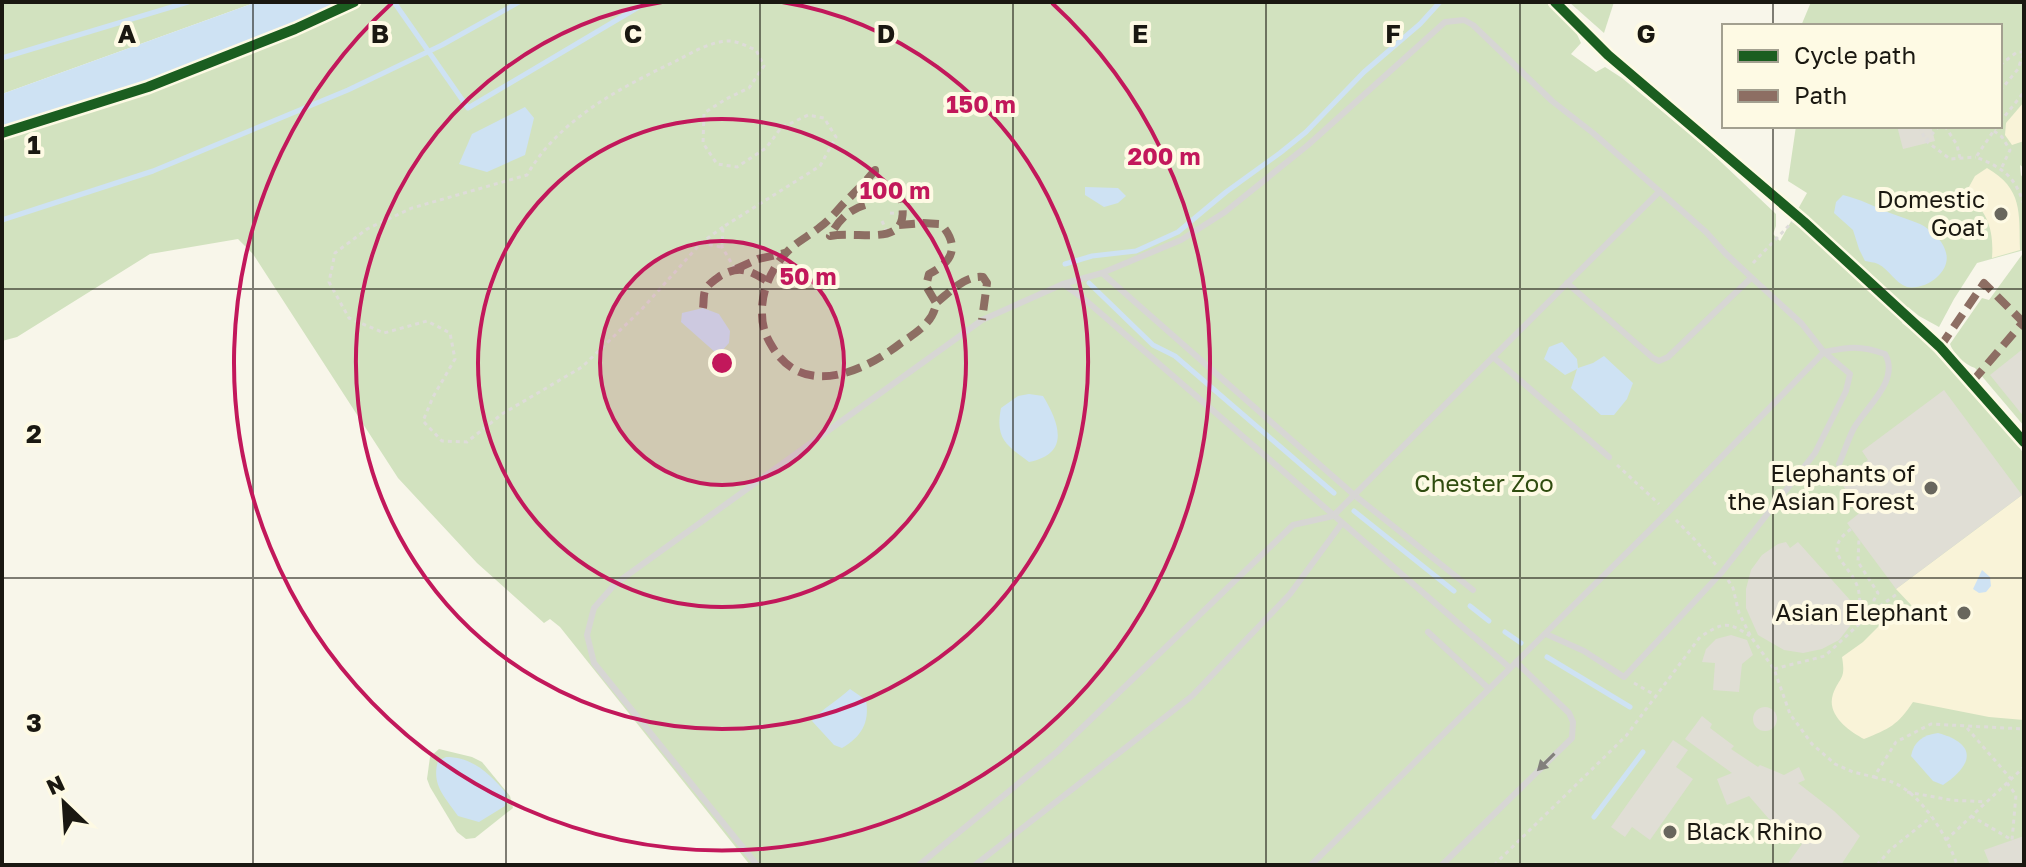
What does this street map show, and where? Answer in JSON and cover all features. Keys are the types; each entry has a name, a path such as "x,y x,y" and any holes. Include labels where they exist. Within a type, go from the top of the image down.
{"lane":[{"path":"757,865 594,663 587,635 594,608 615,584 974,325 1063,284 1156,252 1225,212 1308,145 1445,22 1452,20 1464,20 1473,25 1552,101 1706,232 1802,324 1824,352 1850,374 1846,391 1815,453 1722,572 1624,677 1584,651 1546,634"},
{"path":"919,865 1058,751 1293,525 1333,516 1659,192"},
{"path":"1102,273 1353,494 1473,590"},
{"path":"1567,283 1659,361 1668,357 1751,278"},
{"path":"1063,284 1569,713 1573,722 1572,738 1442,865"},
{"path":"1311,865 1546,634 1824,352 1862,346 1885,354 1890,369 1886,381 1854,428 1839,464"},
{"path":"1493,357 1609,457"},
{"path":"975,865 1192,696 1290,594 1342,523"},
{"path":"1428,632 1489,689"}],"path":[{"path":"729,40 756,50 764,66 749,88 704,113 703,143 717,164 737,167 766,148 781,128 808,115 824,118 836,137 820,166 723,227 701,243 641,310 582,367 502,414 467,442 442,441 423,421 455,359 450,333 427,321 384,333 349,318 329,282 335,253 367,229 412,208 527,175 538,156 575,120 624,86 704,47 729,40"},
{"path":"2002,63 2017,52 2024,52 2018,69 2002,89"},
{"path":"2002,120 2024,92"},
{"path":"1920,128 1926,141 1950,159 1976,157 2001,169 2014,181 2024,205"},
{"path":"1926,141 1940,128"},
{"path":"1944,128 1957,145 1960,159"},
{"path":"1976,157 1996,128"},
{"path":"1994,131 2010,150 2001,169"},
{"path":"890,213 904,214"},
{"path":"1744,271 1798,216"},
{"path":"882,221 888,234"},
{"path":"723,227 722,247 735,269"},
{"path":"701,243 722,247"},
{"path":"1851,529 1840,539 1836,549 1838,557 1855,580 1859,593 1858,625"},
{"path":"1859,538 1858,562 1878,593 1873,611"},
{"path":"1722,572 1733,588 1739,613 1751,637 1774,669 1790,714 1812,744 1835,764 1895,783 1919,802 1932,816 1957,865"},
{"path":"1774,669 1825,656 1873,611 1897,594"},
{"path":"1494,865 1626,736 1700,637 1725,625 1733,625 1751,637"},
{"path":"1624,677 1656,696"},
{"path":"1874,777 1896,742 1931,724 2024,729"},
{"path":"1965,726 2011,779"},
{"path":"1946,840 2024,767"},
{"path":"2007,783 2016,795 2024,798"},
{"path":"1906,792 1986,802"},
{"path":"1971,816 2012,840 2016,795"},
{"path":"1877,865 1890,850 1932,816"}],"green space":[{"path":"2,2 257,2 2,94"},
{"name":"Chester Zoo","path":"342,2 1548,2 1576,32 1581,43 1571,54 1596,72 1605,67 1622,78 1703,145 1776,214 1773,234 1780,241 1807,193 1788,181 1796,128 2002,128 2002,24 1802,24 1811,2 2024,2 2024,168 2020,165 2024,180 2024,250 1977,263 1939,327 1908,307 1902,323 1919,336 1999,420 2024,454 2024,865 750,865 560,627 550,619 544,623 477,563 398,478 253,254 238,239 150,254 17,337 2,341 2,129 190,67"},
{"path":"1569,2 1614,2 1604,33"},
{"path":"2024,252 2024,426 1975,368 1960,358 1950,344 1982,298 1989,300"},
{"path":"439,749 482,762 510,796 513,808 475,838 466,839 457,832 430,787 427,779 430,757"}],"sand":[{"path":"2024,102 2024,141 2012,145 2005,135 2006,123"},
{"name":"Domestic Goat","path":"1987,168 2007,184 2019,213 2020,250 1992,258 1988,222 1979,207 1965,194 1975,176"},
{"name":"Asian Elephant","path":"2022,495 2024,720 1989,717 1913,702 1903,716 1880,732 1864,739 1852,732 1836,715 1832,702 1843,674 1842,657 1881,624 1896,621 1912,606 1896,589"}],"water":[{"path":"257,2 342,2 190,67 2,129 2,94"},
{"path":"525,107 534,118 525,155 487,172 459,164 472,134"},
{"path":"1085,187 1118,188 1126,196 1118,203 1104,207 1085,195"},
{"path":"1843,195 1917,223 1935,234 1947,255 1943,271 1927,284 1907,287 1882,266 1865,261 1853,230 1834,213 1836,202"},
{"path":"703,308 719,314 730,331 729,343 720,353 716,353 681,322 682,313"},
{"path":"1562,342 1577,359 1578,368 1604,356 1633,383 1627,399 1614,415 1601,415 1571,388 1577,369 1565,375 1544,359 1549,347"},
{"path":"1018,396 1043,396 1054,417 1058,436 1051,452 1029,462 1004,440 1000,419 1001,408"},
{"path":"1982,570 1990,577 1991,586 1986,592 1979,593 1973,589"},
{"path":"850,689 866,700 867,716 859,734 842,748 834,745 812,721"},
{"path":"1938,733 1960,743 1967,756 1960,770 1943,785 1933,781 1911,756 1920,740"},
{"path":"446,757 473,763 487,774 507,794 505,806 479,822 458,816 440,790 436,777 438,761"}],"building":[{"path":"1898,128 1932,128 1935,141 1903,149"},
{"path":"2024,348 2024,417 1990,375"},
{"name":"Elephants of the Asian Forest","path":"1944,390 2022,495 1896,589 1847,523 1862,511 1840,482 1868,460 1862,451"},
{"path":"1786,542 1790,548 1798,542 1858,609 1839,640 1822,649 1803,653 1784,650 1758,635 1746,608 1746,589 1751,570 1762,555"},
{"path":"1731,635 1747,640 1753,655 1742,664 1739,692 1713,690 1715,663 1702,662 1706,649 1716,639"},
{"path":"1765,707 1773,711 1777,719 1773,727 1765,731 1757,727 1753,719 1757,711"},
{"path":"1702,716 1712,724 1710,728 1734,746 1731,749 1758,767 1760,765 1784,775 1799,767 1805,780 1798,783 1860,836 1841,865 1787,865 1802,844 1769,819 1749,796 1727,805 1717,779 1732,773 1685,739"},
{"path":"1673,740 1688,750 1676,767 1693,779 1650,840 1632,827 1625,837 1611,827"},
{"path":"2024,836 2024,865 1990,865 1984,850"}],"waterway":[{"path":"2,58 188,2"},
{"path":"394,2 468,108 647,2"},
{"path":"2,220 153,171 348,90 442,45 519,2"},
{"path":"1065,264 1092,256 1136,251 1178,232 1306,132 1364,72 1420,24 1440,2"},
{"path":"1089,283 1153,345 1175,356 1334,493"},
{"path":"1354,511 1454,591"},
{"path":"1470,606 1489,621"},
{"path":"1505,632 1521,643"},
{"path":"1547,657 1630,707"},
{"path":"1594,817 1643,752"}],"marked path":[{"path":"876,197 875,170 827,221 790,249 772,274 763,297 763,323 773,348 786,364 801,373 818,376 836,375 870,363 923,326 932,316 936,303 952,289 976,277 983,277 987,283 982,320"},
{"path":"865,205 844,217 830,236 885,234 895,230 901,222 903,210 899,190"},
{"path":"899,225 941,224 951,239 948,259 929,274 926,286 936,303"},
{"path":"736,269 758,259 785,253"},
{"path":"703,308 707,287 727,273 744,270 767,281"},
{"path":"1940,347 1984,283 2023,322"},
{"path":"1972,382 2024,321"}],"cycle path":[{"path":"2,133 148,87 295,29 354,2"},
{"path":"1555,2 1608,55 1804,222 1940,347 2024,442"}],"place":[{"name":"Domestic Goat","path":"2001,214"},
{"name":"Elephants of the Asian Forest","path":"1931,488"},
{"name":"Asian Elephant","path":"1964,613"},
{"name":"Black Rhino","path":"1670,832"}]}
